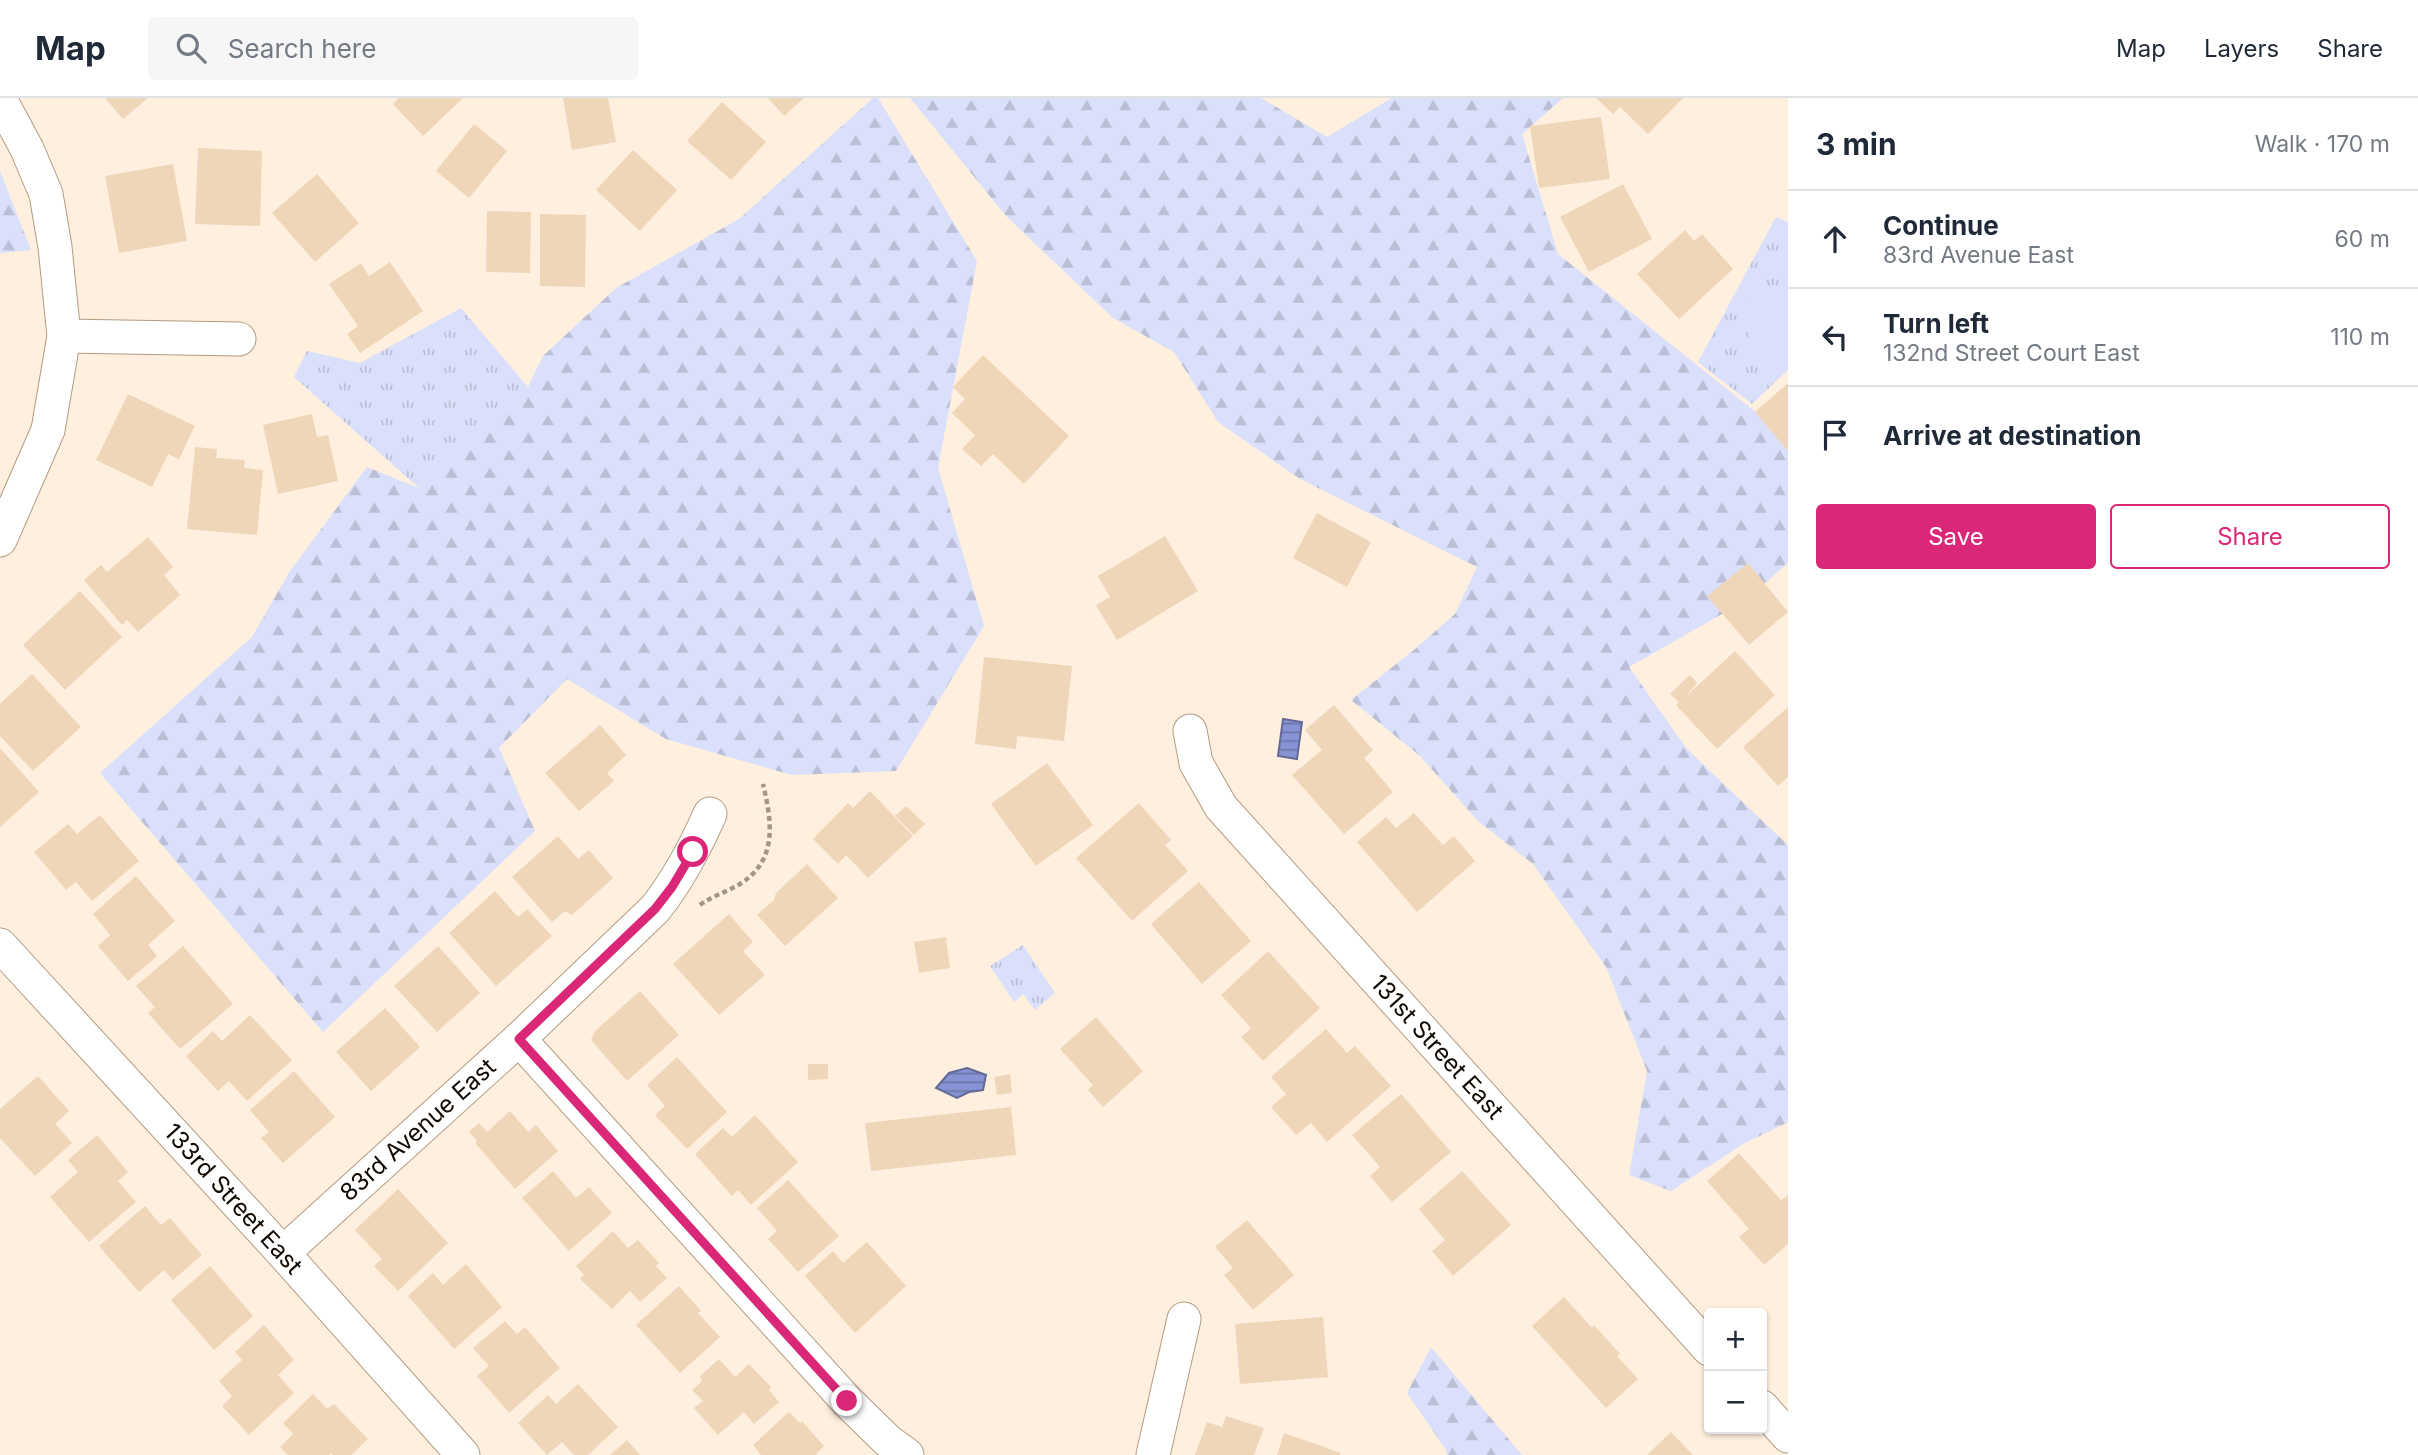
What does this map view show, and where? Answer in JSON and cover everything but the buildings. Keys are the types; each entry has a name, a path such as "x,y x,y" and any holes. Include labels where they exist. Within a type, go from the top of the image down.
{"street":[{"path":"0,99 27,149 46,194 64,336 48,430 0,540"},
{"path":"64,336 239,339"},
{"name":"131st Street East","path":"1190,731 1196,763 1221,807 1704,1343"},
{"name":"83rd Avenue East","path":"283,1253 519,1039 655,909 686,864 710,814"},
{"name":"133rd Street East","path":"0,945 283,1253 463,1455"},
{"path":"519,1039 847,1401 888,1442 906,1455"},
{"path":"1153,1455 1184,1319"},
{"path":"1767,1413 1788,1436"}],"green space":[{"path":"873,98 878,98 977,261 938,468 984,626 896,771 792,775 666,739 567,679 499,748 535,831 323,1032 100,773 252,637 290,571 367,467 419,488 528,387 543,356 616,288 739,219"},
{"path":"910,98 1261,98 1327,137 1392,98 1563,98 1522,134 1558,254 1788,438 1788,563 1745,601 1629,667 1687,749 1788,845 1788,1122 1745,1143 1671,1191 1629,1175 1647,1071 1606,967 1533,864 1479,822 1420,756 1351,700 1455,614 1477,567 1300,479 1218,422 1174,352 1113,318 1006,216"},
{"path":"0,171 31,250 0,253"},
{"path":"1776,217 1788,222 1788,370 1752,404 1698,362"},
{"path":"1786,286 1788,357 1750,360 1745,288"},
{"path":"461,308 528,387 419,488 294,377 307,351 360,363"},
{"path":"1023,945 1055,993 1035,1010 1023,994 1014,1002 990,966"},
{"path":"1431,1347 1522,1455 1447,1455 1407,1393"}],"water":[{"path":"1283,719 1302,722 1297,759 1278,756"},
{"path":"967,1068 986,1075 983,1090 969,1092 957,1098 936,1088 949,1073"}],"route":[{"path":"693,852 655,909 519,1039 847,1401"}]}
